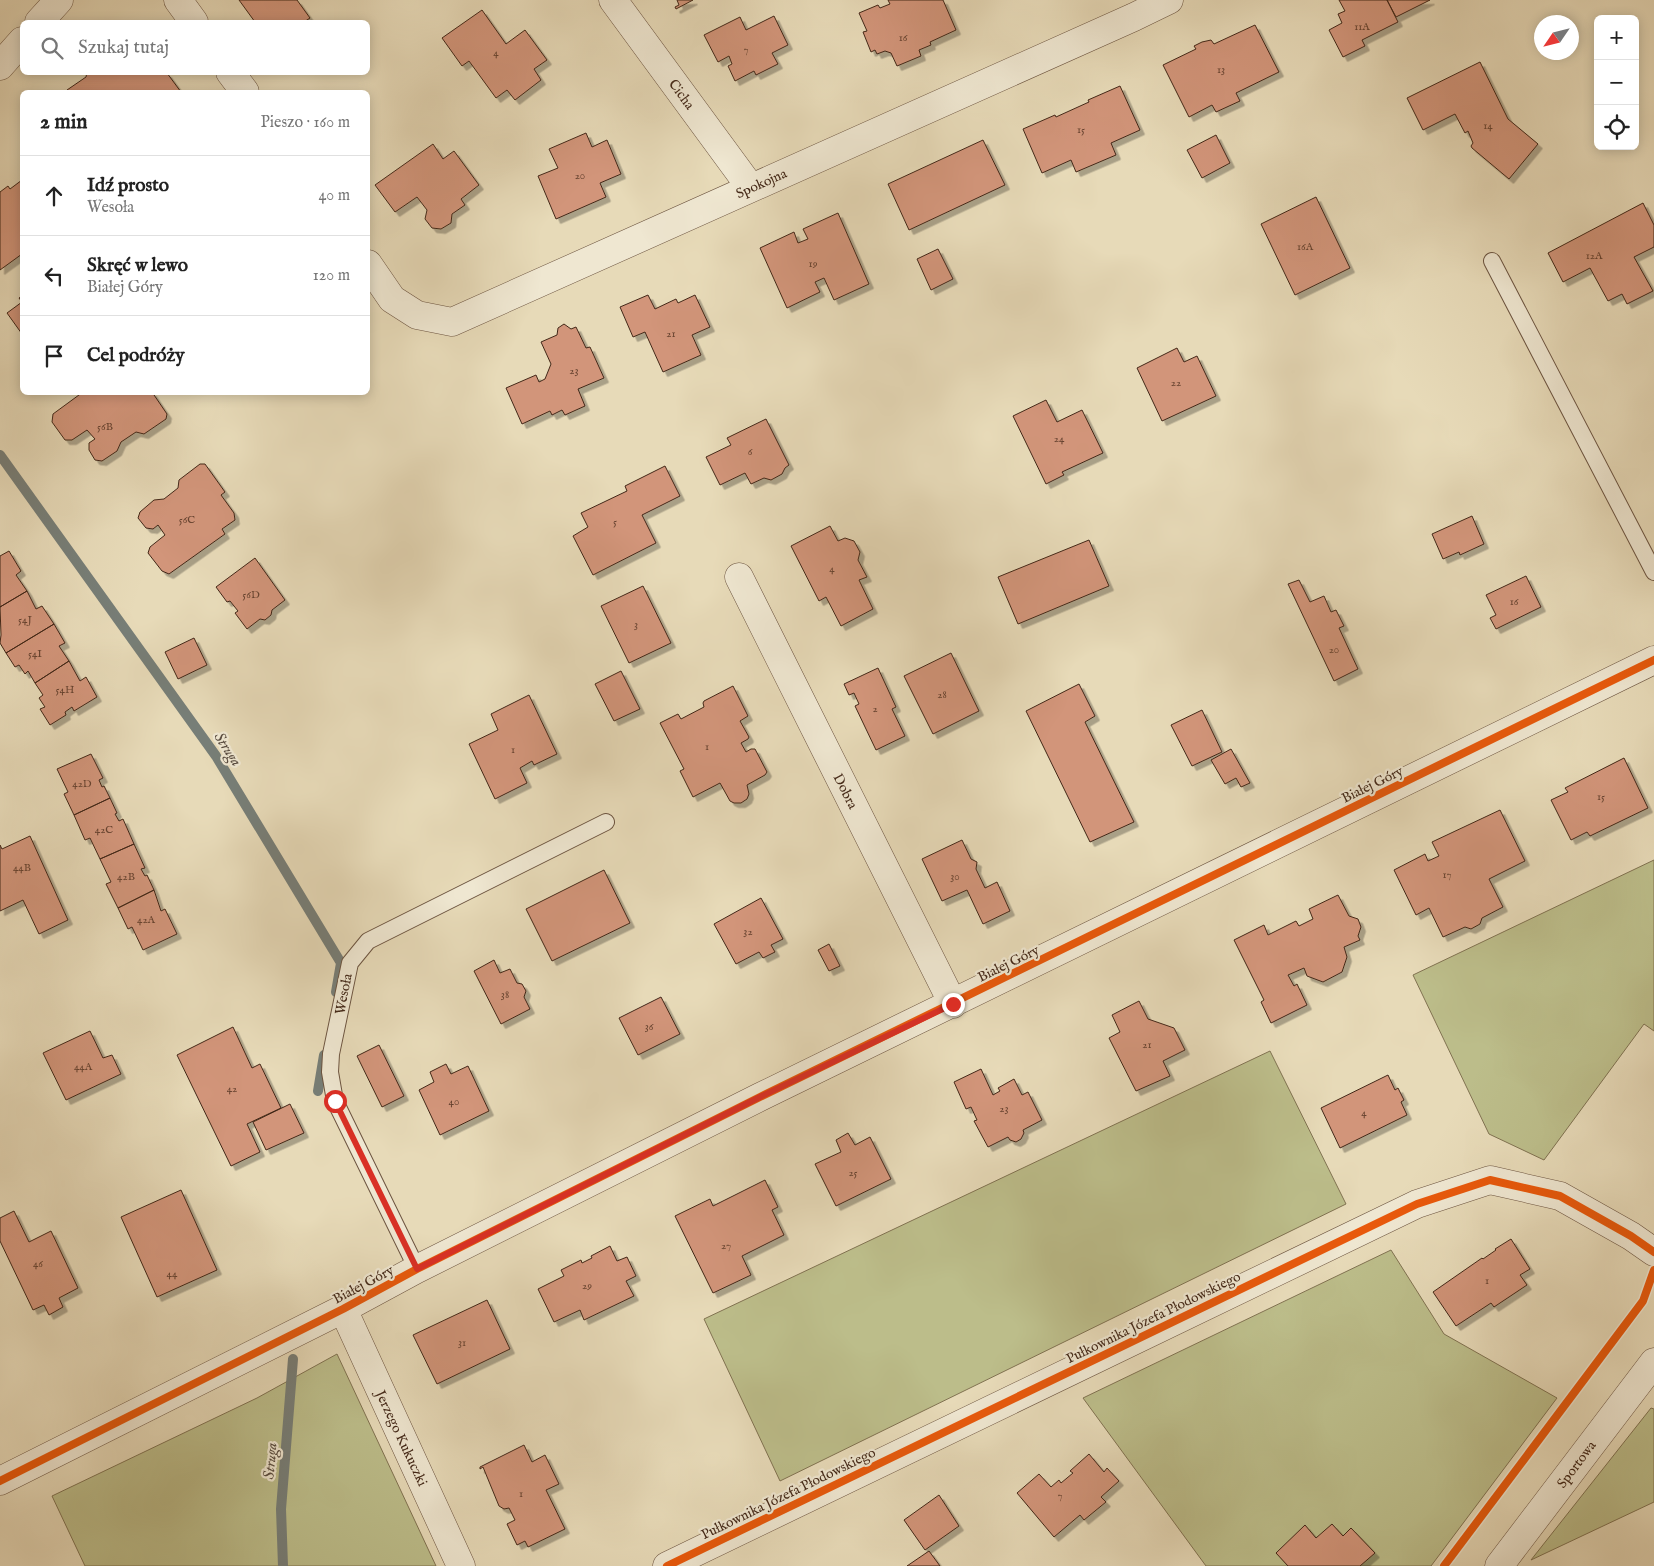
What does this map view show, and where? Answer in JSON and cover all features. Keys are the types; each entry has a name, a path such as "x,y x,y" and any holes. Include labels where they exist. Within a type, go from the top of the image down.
{"street":[{"path":"40,20 58,0"},
{"path":"178,0 193,20"},
{"name":"Cicha","path":"613,0 751,188"},
{"name":"Spokojna","path":"370,267 392,299 417,314 452,322 751,188 1130,8 1169,0"},
{"path":"0,66 20,42"},
{"path":"232,75 243,90"},
{"name":"Dobra","path":"739,577 953,1004"},
{"name":"Białej Góry","path":"0,1481 751,1102 1654,660"},
{"name":"Pułkownika Józefa Płodowskiego","path":"667,1566 1417,1204 1490,1180 1560,1196 1631,1236 1654,1252"},
{"name":"Jerzego Kukuczki","path":"343,1309 461,1566"},
{"name":"Sportowa","path":"1498,1566 1654,1362"}],"lane":[{"path":"1492,261 1654,572"},
{"name":"Wesoła","path":"417,1269 335,1101 330,1072 331,1054 350,963 368,941 606,822"}],"green space":[{"path":"1654,860 1654,1031 1644,1024 1544,1160 1489,1134 1413,975"},
{"path":"1270,1051 1346,1204 780,1481 704,1319"},
{"path":"1391,1250 1444,1334 1557,1398 1431,1566 1206,1566 1083,1398"},
{"path":"337,1354 436,1566 85,1566 52,1496 257,1398"},
{"path":"1651,1408 1654,1409 1654,1502 1531,1560"}],"building":[{"path":"239,0 297,0 310,18 307,20 254,20"},
{"path":"677,0 693,0 676,9 675,7 679,5"},
{"path":"888,0 943,0 956,30 930,42 931,45 919,50 921,56 897,66 891,53 885,51 877,54 875,50 871,52 863,32 867,31 859,13 878,5 880,8 890,4"},
{"path":"1339,0 1387,0 1398,22 1362,40 1365,46 1343,57 1329,30 1342,23 1338,14 1345,11"},
{"path":"1387,0 1430,0 1396,17"},
{"path":"482,10 506,44 525,30 547,60 534,69 541,80 515,100 507,90 496,98 469,61 462,66 442,38"},
{"path":"774,16 788,45 772,53 778,64 756,75 754,71 735,81 728,66 732,64 729,56 718,62 704,35 740,17 746,30"},
{"path":"1255,25 1279,72 1236,93 1240,101 1216,112 1212,105 1189,117 1163,65 1196,49 1194,46 1202,42 1211,40 1214,44"},
{"path":"1480,62 1508,119 1538,144 1509,179 1472,148 1473,143 1468,131 1465,133 1455,114 1423,130 1407,98"},
{"path":"86,75 168,75 180,90 67,90"},
{"path":"1120,86 1140,130 1111,143 1116,155 1076,172 1071,160 1042,173 1023,129 1055,115 1056,117"},
{"path":"586,133 592,147 607,140 621,174 600,183 606,197 556,219 538,176 558,168 549,149"},
{"path":"1216,135 1230,163 1202,178 1187,150"},
{"path":"983,140 1005,185 909,230 888,184"},
{"path":"433,144 443,159 454,151 479,185 461,199 465,205 452,214 451,223 441,229 432,228 425,219 427,210 417,197 395,212 375,185"},
{"path":"20,182 20,255 0,270 0,192 8,186 10,189"},
{"path":"1316,197 1350,268 1295,295 1261,224"},
{"path":"1643,203 1654,225 1654,247 1634,257 1653,291 1627,304 1622,294 1608,301 1590,268 1563,282 1548,253"},
{"path":"838,213 869,284 834,300 824,278 815,282 820,292 787,308 760,248 794,232 798,243 808,239 803,229"},
{"path":"938,249 953,279 931,290 917,259"},
{"path":"648,295 655,309 676,299 678,303 695,295 710,327 692,335 701,355 663,372 645,332 633,337 620,307"},
{"path":"20,303 20,331 7,313"},
{"path":"564,324 571,329 576,327 586,348 590,347 604,378 578,389 585,406 565,415 562,410 552,415 550,411 522,424 506,388 536,375 539,382 545,379 551,364 541,342 557,335 558,328"},
{"path":"1177,348 1184,362 1197,356 1216,396 1162,421 1137,368"},
{"path":"79,395 154,395 167,414 166,419 144,434 136,432 121,442 117,451 102,461 95,460 89,450 89,443 95,439 87,430 72,440 65,440 52,422 53,414"},
{"path":"1046,400 1057,422 1082,410 1103,453 1062,472 1064,475 1046,484 1013,416"},
{"path":"766,419 789,465 782,474 771,480 764,478 751,484 745,473 720,485 706,457 731,445 727,438"},
{"path":"200,464 205,464 225,492 221,495 234,513 235,520 222,529 225,534 169,574 162,571 148,553 150,547 165,535 158,525 153,529 146,528 138,518 140,512 154,500 164,499 178,488 179,480"},
{"path":"665,466 680,496 642,515 656,543 593,575 573,536 588,527 581,513 627,491 625,486"},
{"path":"1472,516 1484,544 1460,555 1459,552 1443,559 1432,534"},
{"path":"830,526 838,541 845,538 854,541 860,552 858,560 867,577 859,580 873,609 841,626 826,597 819,601 791,546"},
{"path":"1089,540 1109,586 1018,624 998,577"},
{"path":"9,551 21,571 16,575 27,591 0,607 0,556"},
{"path":"255,558 285,600 272,610 271,615 265,620 260,619 247,629 235,613 238,611 230,601 227,602 216,587"},
{"path":"1526,576 1541,607 1496,629 1490,618 1496,615 1486,595"},
{"path":"1299,580 1310,602 1324,596 1331,612 1336,610 1344,626 1339,628 1358,669 1334,681 1288,584"},
{"path":"643,586 671,643 629,663 601,606"},
{"path":"27,591 36,609 42,606 54,624 6,653 0,643 0,607"},
{"path":"54,624 65,643 59,646 69,661 35,683 28,671 25,674 19,665 15,667 6,653"},
{"path":"194,638 207,665 178,679 165,652"},
{"path":"951,653 979,711 933,734 904,676"},
{"path":"69,661 80,681 86,677 97,697 74,711 72,707 65,712 66,715 50,725 40,709 45,707 39,698 43,695 35,683"},
{"path":"878,668 896,707 892,709 905,736 876,750 855,706 859,704 854,693 849,695 844,684"},
{"path":"621,671 640,709 614,721 595,684"},
{"path":"1079,684 1095,716 1085,722 1134,822 1090,842 1026,711"},
{"path":"733,686 748,716 740,721 749,737 741,743 746,752 755,749 767,772 747,785 749,794 747,799 741,803 730,801 720,783 693,797 680,771 684,769 660,723 678,714 681,719 704,707 704,701"},
{"path":"529,695 557,754 534,765 532,761 520,768 527,783 495,799 469,744 498,730 491,714"},
{"path":"1202,710 1222,752 1192,766 1171,725"},
{"path":"1231,749 1250,783 1241,787 1236,778 1225,784 1211,760"},
{"path":"91,754 103,778 99,780 102,787 104,786 110,798 74,815 64,794 68,792 57,769"},
{"path":"1624,758 1648,808 1590,836 1587,832 1571,840 1551,800 1568,792 1565,788"},
{"path":"110,798 117,813 115,814 119,821 123,819 134,844 100,859 90,838 85,840 74,815"},
{"path":"1500,810 1525,861 1489,879 1503,907 1482,918 1480,924 1471,929 1465,927 1443,937 1429,908 1416,915 1394,870 1425,854 1428,861 1439,856 1432,842"},
{"path":"30,836 68,920 39,934 23,900 0,911 0,845 2,849"},
{"path":"962,840 971,859 977,862 976,869 985,888 997,882 1010,911 983,924 967,890 942,901 922,859"},
{"path":"134,844 145,868 141,869 145,876 147,875 154,890 118,908 106,884 111,882 100,859"},
{"path":"604,870 630,923 552,961 526,909"},
{"path":"154,890 161,911 165,909 177,934 143,950 132,927 128,929 118,908"},
{"path":"1338,895 1349,916 1358,919 1361,927 1358,936 1360,940 1344,947 1347,957 1342,972 1323,982 1307,976 1304,968 1288,975 1294,986 1297,984 1307,1005 1271,1023 1261,1002 1264,1000 1234,940 1264,925 1268,935 1296,921 1299,926 1313,919 1309,909"},
{"path":"761,898 783,939 771,945 775,952 763,958 759,952 736,964 714,924"},
{"path":"829,944 840,966 829,971 818,950"},
{"path":"494,960 500,973 510,969 517,983 522,984 526,991 524,997 530,1009 501,1024 474,971"},
{"path":"661,997 680,1034 638,1055 619,1018"},
{"path":"1139,1001 1148,1019 1174,1028 1185,1050 1163,1061 1170,1076 1136,1091 1109,1038 1120,1032 1112,1015"},
{"path":"233,1027 252,1068 260,1064 281,1108 247,1124 260,1152 231,1166 177,1055"},
{"path":"90,1031 103,1058 112,1055 121,1074 66,1100 43,1053"},
{"path":"379,1045 404,1096 382,1107 357,1056"},
{"path":"446,1064 451,1074 468,1066 489,1111 440,1135 419,1090 434,1082 430,1072"},
{"path":"981,1069 993,1095 1000,1091 998,1088 1014,1079 1022,1095 1028,1092 1042,1120 1023,1130 1024,1133 1021,1139 1016,1142 1008,1137 988,1147 974,1121 977,1120 971,1107 966,1109 954,1082"},
{"path":"1388,1075 1395,1090 1398,1088 1404,1100 1401,1102 1407,1115 1340,1148 1321,1108"},
{"path":"290,1104 304,1133 266,1150 253,1122"},
{"path":"848,1133 855,1145 870,1137 891,1179 836,1206 815,1164 841,1152 836,1140"},
{"path":"765,1180 778,1207 772,1210 784,1235 742,1256 751,1275 713,1293 675,1216 710,1199 713,1206"},
{"path":"181,1190 217,1270 157,1297 121,1217"},
{"path":"14,1211 29,1242 51,1231 78,1288 59,1298 63,1307 49,1315 44,1305 33,1310 0,1241 0,1218"},
{"path":"1511,1239 1530,1269 1520,1275 1527,1285 1494,1307 1491,1303 1456,1326 1433,1292"},
{"path":"610,1246 617,1261 627,1257 636,1276 626,1281 634,1296 584,1320 580,1310 554,1322 538,1289 564,1276 561,1270 581,1260 582,1263"},
{"path":"487,1300 510,1349 437,1384 413,1335"},
{"path":"524,1445 532,1462 545,1455 559,1484 546,1490 565,1529 528,1547 525,1541 517,1545 507,1524 515,1520 509,1508 504,1509 499,1506 483,1467 480,1469 480,1467"},
{"path":"1089,1454 1104,1472 1107,1468 1119,1481 1101,1497 1106,1502 1084,1520 1080,1515 1054,1537 1017,1493 1039,1474 1051,1487 1059,1480 1061,1483 1073,1473 1070,1471"},
{"path":"939,1495 959,1526 925,1550 904,1520"},
{"path":"1332,1524 1343,1536 1351,1528 1375,1553 1360,1566 1288,1566 1276,1553 1305,1525 1316,1538"},
{"path":"929,1551 940,1566 907,1566"}],"waterway":[{"name":"Struga","path":"0,455 216,756 341,963 336,992"},
{"name":"Struga","path":"318,1091 324,1055"},
{"name":"Struga","path":"283,1566 281,1509 293,1359"}],"cycle path":[{"path":"0,1481 760,1097 1654,660"},
{"path":"667,1566 1417,1204 1490,1180 1560,1196 1631,1236 1654,1252"},
{"path":"1444,1566 1643,1301 1654,1270"}],"route":[{"path":"335,1101 417,1269 760,1097 953,1004"}]}
